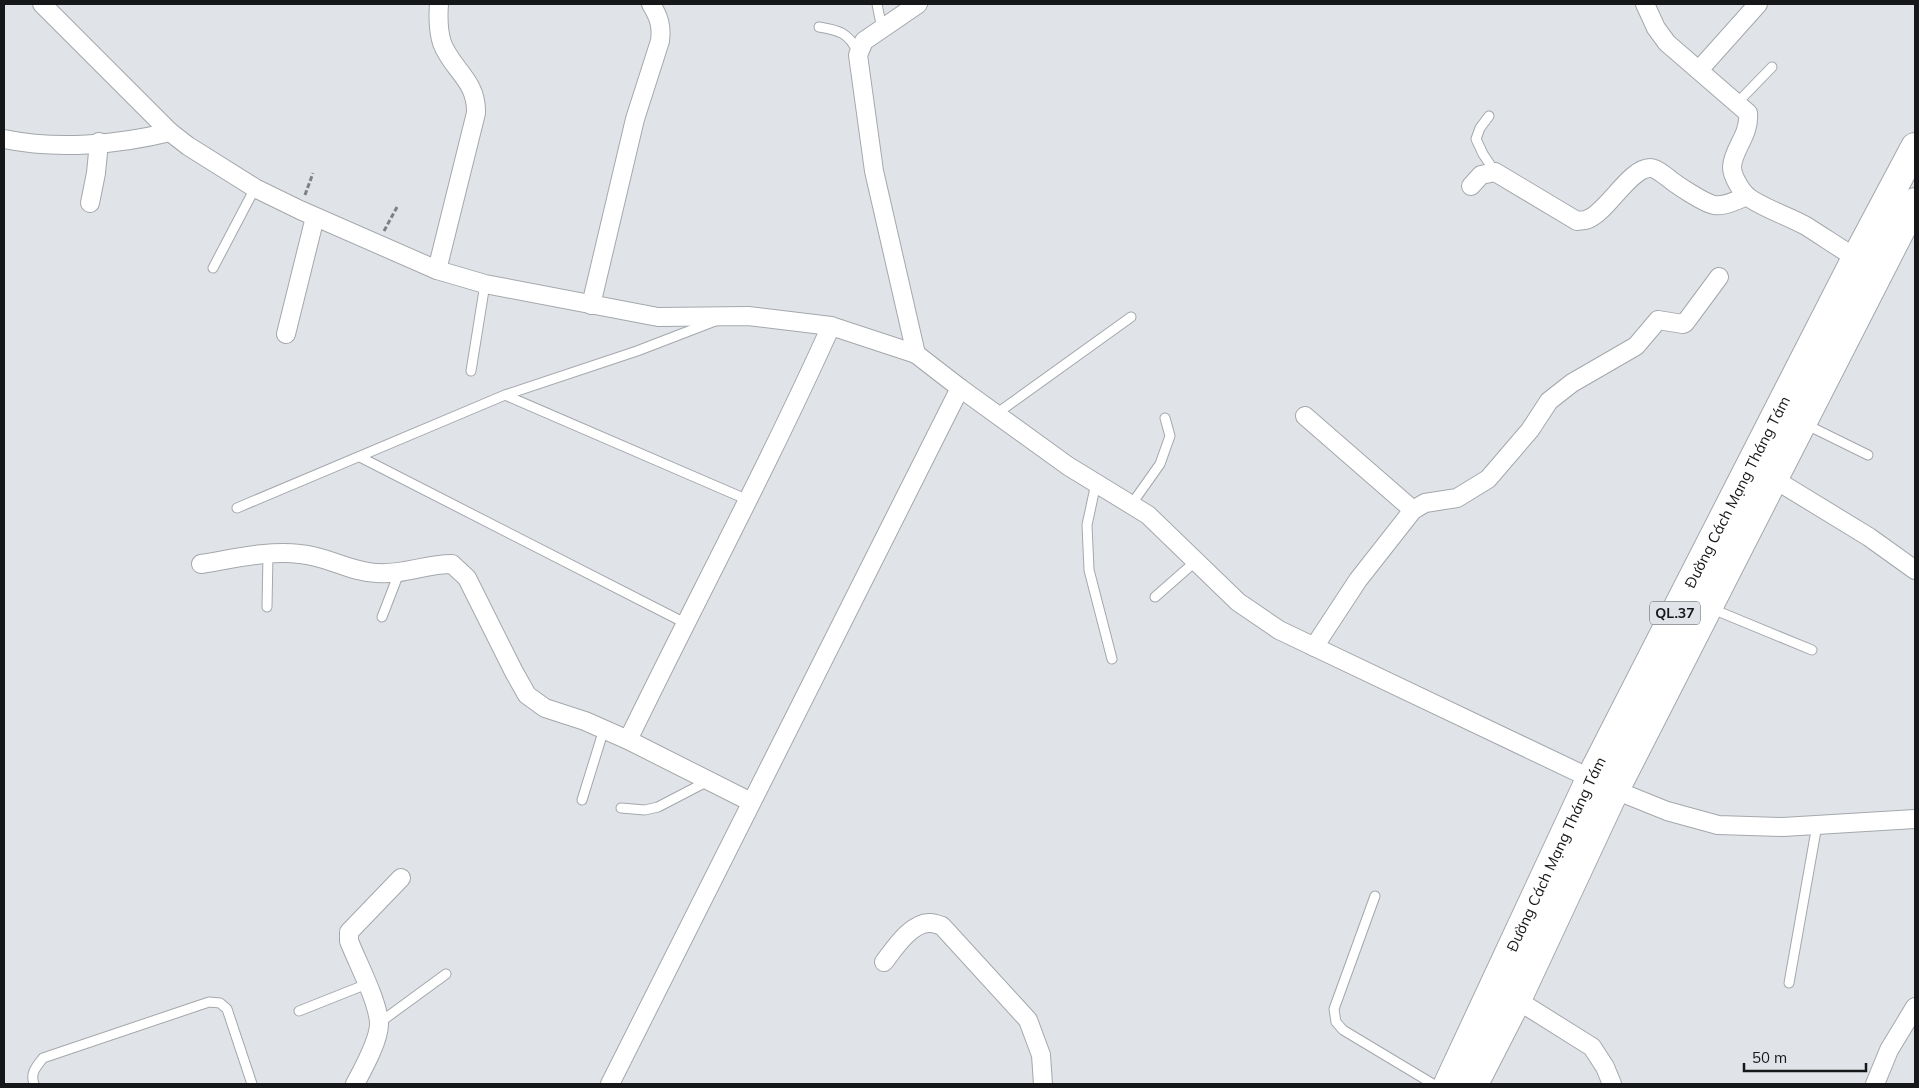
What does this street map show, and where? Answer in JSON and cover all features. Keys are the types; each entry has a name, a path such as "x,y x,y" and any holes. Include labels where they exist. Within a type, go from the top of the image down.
{"main road":[{"name":"Đường Cách Mạng Tháng Tám","path":"1448,1084 1590,779 1856,258 1915,147"},
{"name":"Đường Cách Mạng Tháng Tám","path":"1474,1084 1516,1000 1615,790 1915,202"}],"street":[{"path":"42,4 170,132 188,146 254,188 437,270 485,284 658,317 748,316 831,326 916,354 1068,466 1148,515 1238,602 1279,630 1615,790 1667,811 1718,825 1783,827 1915,819"},
{"path":"437,270 476,113 477,100 473,90 442,43 438,20 439,4"},
{"path":"591,305 635,119 660,41 662,29 660,19 651,4"},
{"path":"916,354 874,171 858,55 864,41 918,4"},
{"path":"1645,4 1656,28 1667,43 1748,113 1749,121 1746,134 1734,158 1732,168 1738,184 1747,196 1805,226 1880,272"},
{"path":"1699,70 1755,5"},
{"path":"4,139 28,144 63,146 146,138 170,132"},
{"path":"90,203 96,173 99,142"},
{"path":"1471,186 1481,175 1495,172 1577,221 1588,220 1600,211 1640,171 1649,168 1656,169 1714,205 1728,203 1747,196"},
{"path":"286,334 307,213"},
{"path":"1314,647 1358,580 1413,510 1425,502 1457,498 1488,479 1530,430 1549,402 1572,383 1636,346 1658,320 1686,323 1719,277"},
{"path":"628,740 685,623 797,404 831,326"},
{"path":"610,1084 960,388"},
{"path":"1306,416 1413,510"},
{"path":"1774,479 1868,537 1915,570"},
{"path":"201,564 268,555 299,554 329,560 353,570 375,573 400,573 434,564 452,564 467,578 527,695 545,708 604,729 751,802"},
{"path":"355,1084 375,1040 379,1024 375,1004 349,941 349,932 401,878"},
{"path":"884,962 901,940 919,926 930,922 942,926 1028,1020 1041,1055 1043,1084"},
{"path":"1516,1000 1592,1047 1605,1067 1612,1084"},
{"path":"1875,1084 1889,1050 1915,1008"}],"lane":[{"path":"877,4 882,29"},
{"path":"819,28 836,30 848,36 854,43 858,55"},
{"path":"1736,103 1772,67"},
{"path":"1489,116 1480,128 1476,139 1482,154 1495,172"},
{"path":"213,268 254,188"},
{"path":"471,371 485,284"},
{"path":"237,508 505,395 637,351 727,316"},
{"path":"996,414 1131,317"},
{"path":"505,395 748,500"},
{"path":"1132,505 1160,464 1170,436 1165,418"},
{"path":"1803,422 1868,454"},
{"path":"360,457 685,623"},
{"path":"1096,483 1087,525 1089,570 1112,660"},
{"path":"267,607 268,555"},
{"path":"1155,597 1196,562"},
{"path":"382,617 400,573"},
{"path":"1708,607 1812,650"},
{"path":"582,800 604,729"},
{"path":"621,808 645,810 658,807 708,781"},
{"path":"1789,983 1817,825"},
{"path":"1375,896 1334,1009 1336,1022 1343,1030 1358,1040 1433,1084"},
{"path":"379,1024 446,974"},
{"path":"299,1011 367,984"},
{"path":"34,1084 32,1078 34,1068 43,1058 209,1002 220,1003 227,1009 252,1084"}],"path":[{"path":"307,213 313,173"},
{"path":"378,245 397,207"}]}
